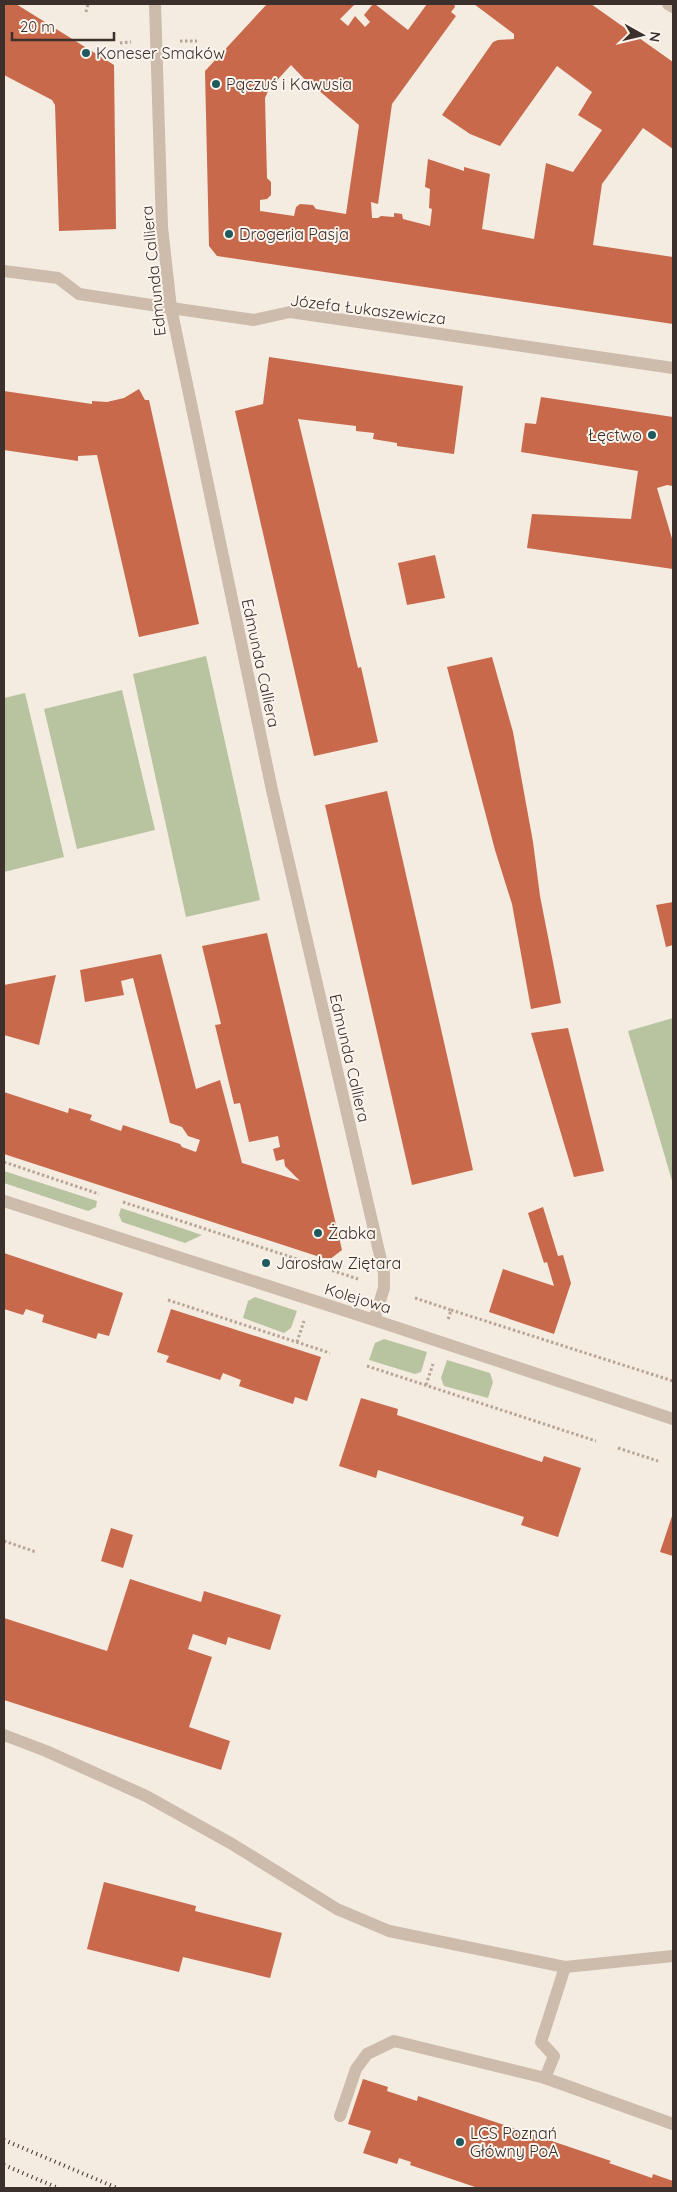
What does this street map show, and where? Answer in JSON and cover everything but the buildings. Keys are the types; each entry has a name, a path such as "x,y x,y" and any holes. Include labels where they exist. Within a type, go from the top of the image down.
{"street":[{"name":"Edmunda Calliera","path":"156,4 162,227 171,308 272,790 384,1273 384,1288 374,1320"},
{"path":"668,4 673,8"},
{"name":"Józefa Łukaszewicza","path":"4,271 58,278 79,294 171,308 254,320 290,312 673,368"},
{"name":"Kolejowa","path":"4,1201 673,1419"},
{"path":"4,1736 46,1751 146,1796 232,1844 337,1909 390,1932 565,1968 673,1956"},
{"path":"545,2078 554,2056 541,2042 565,1968"},
{"path":"340,2116 356,2069 367,2054 394,2041 545,2078 673,2124"}],"path":[{"path":"86,12 88,4"},
{"path":"4,1162 99,1194"},
{"path":"123,1202 358,1279"},
{"path":"415,1298 673,1381"},
{"path":"168,1300 330,1353"},
{"path":"445,1328 451,1310"},
{"path":"297,1342 306,1314"},
{"path":"426,1385 433,1363"},
{"path":"367,1366 596,1441"},
{"path":"618,1448 658,1461"},
{"path":"4,1541 36,1552"}],"green space":[{"path":"206,656 260,900 186,917 133,674"},
{"path":"122,690 155,830 77,849 44,709"},
{"path":"25,693 64,857 4,872 4,698"},
{"path":"673,1018 673,1184 628,1031"},
{"path":"4,1171 97,1201 96,1207 88,1211 4,1183"},
{"path":"121,1208 202,1235 185,1243 122,1222 119,1215"},
{"path":"255,1297 297,1311 291,1328 284,1333 243,1318 248,1301"},
{"path":"384,1339 427,1352 421,1372 415,1374 369,1360 375,1343"},
{"path":"447,1360 490,1373 493,1382 488,1398 444,1386 441,1378"}],"railway":[{"path":"4,2140 117,2188"},
{"path":"4,2165 58,2188"}],"place":[{"name":"Koneser Smaków","path":"86,53"},
{"name":"Pączuś i Kawusia","path":"216,84"},
{"name":"Drogeria Pasja","path":"229,234"},
{"name":"Łęctwo","path":"652,435"},
{"name":"Żabka","path":"318,1233"},
{"name":"Jarosław Ziętara","path":"266,1263"},
{"name":"LCS Poznań Główny PoA","path":"460,2142"}]}
